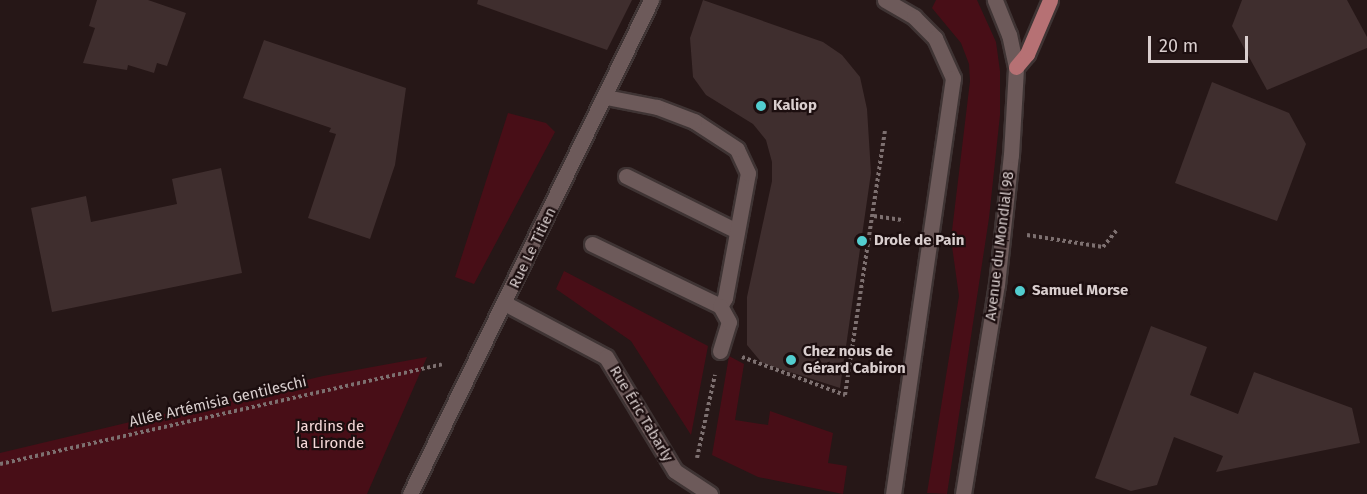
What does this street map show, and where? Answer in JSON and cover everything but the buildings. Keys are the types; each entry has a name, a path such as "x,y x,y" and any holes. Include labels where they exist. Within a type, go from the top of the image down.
{"main road":[{"name":"Rue Le Titien","path":"410,494 506,304 651,0"},
{"path":"885,0 914,17 935,38 953,78 893,494"},
{"name":"Avenue du Mondial 98","path":"963,494 997,285 1016,67 1010,35 995,0"},
{"path":"1016,67 1027,54 1050,0"},
{"path":"606,97 681,114 737,149 748,173 720,306"},
{"path":"626,177 737,231"},
{"path":"592,244 720,306 729,322 720,351"},
{"name":"Rue Éric Tabarly","path":"506,304 606,357 622,380 648,431 675,471 688,488 710,494"}],"path":[{"path":"738,352 745,359 845,395 874,216 885,131"},
{"path":"874,216 904,220"},
{"path":"1022,234 1103,247 1117,230"},
{"path":"688,488 702,444 720,351"},
{"name":"Allée Artémisia Gentileschi","path":"0,464 442,364"}],"green space":[{"path":"936,0 977,0 996,42 1000,71 1000,115 989,218 947,494 927,493 959,296 951,239 970,81 969,64 961,43 932,8"},
{"path":"508,113 546,123 555,132 474,284 455,277"},
{"path":"564,271 708,346 691,435 631,341 556,289"},
{"path":"729,356 744,364 735,420 768,425 770,411 833,433 828,463 847,466 843,494 758,477 712,455"},
{"name":"Jardins de la Lironde","path":"427,357 367,494 0,494 0,453 323,376"}],"place":[{"name":"Kaliop","path":"761,106"},
{"name":"Drole de Pain","path":"862,241"},
{"name":"Samuel Morse","path":"1020,291"},
{"name":"Chez nous de Gérard Cabiron","path":"791,360"}]}
